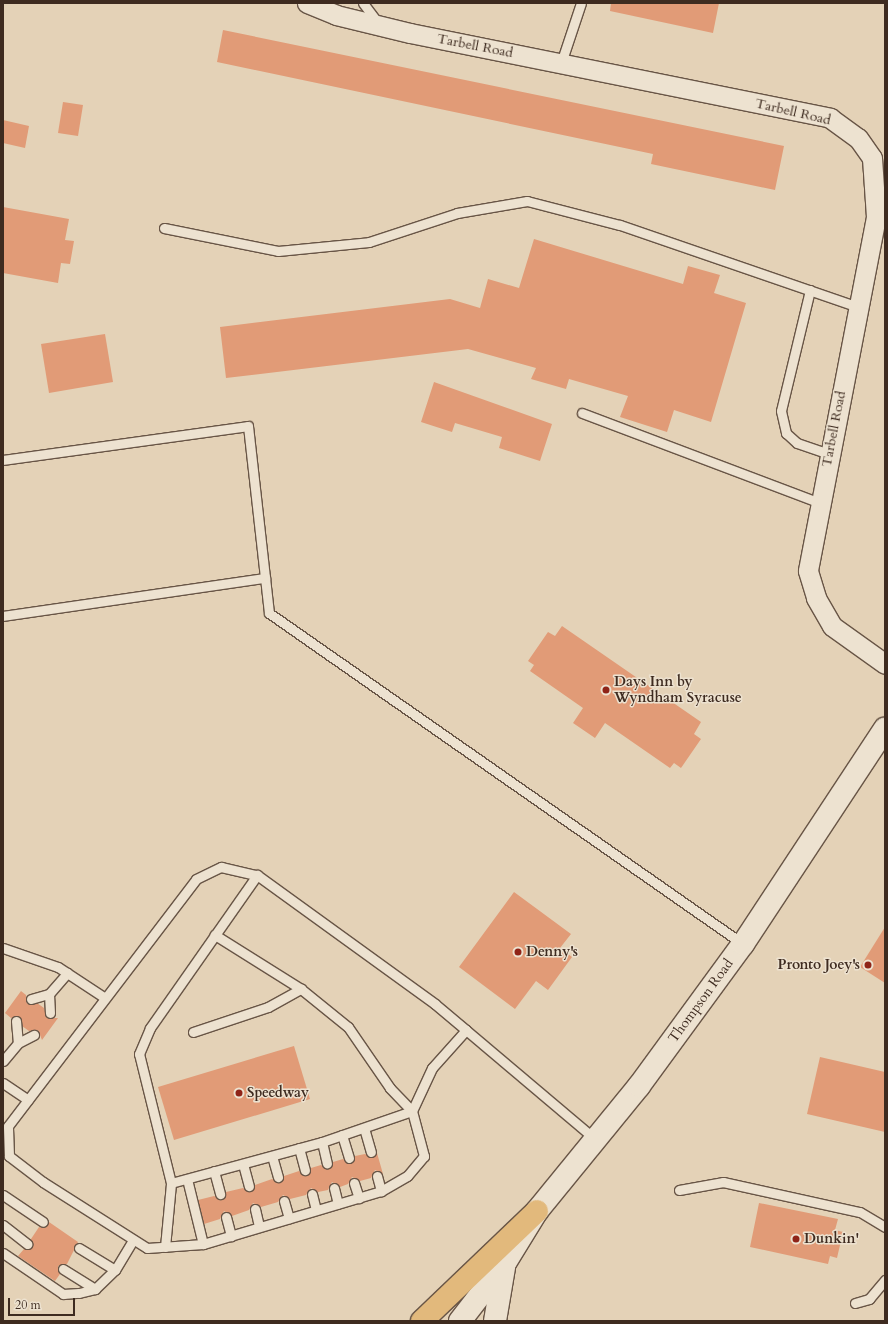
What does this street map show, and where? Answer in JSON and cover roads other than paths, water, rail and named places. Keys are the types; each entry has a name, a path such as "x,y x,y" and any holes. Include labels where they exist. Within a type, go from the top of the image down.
{"main road":[{"path":"422,1321 537,1211"}],"street":[{"name":"Tarbell Road","path":"307,3 381,26 830,118 845,126 872,158 875,183 876,217 829,454 808,571 816,598 832,626 885,664"},
{"name":"Thompson Road","path":"460,1321 505,1263 537,1211 596,1140 743,944 885,729"},
{"name":"Thompson Road","path":"495,1321 505,1263"}],"lane":[{"path":"363,3 381,26"},
{"path":"561,63 581,3"},
{"path":"164,228 278,251 369,242 457,213 527,201 620,225 858,307"},
{"path":"810,290 781,411 786,433 797,443 829,454"},
{"path":"582,413 820,503"},
{"path":"3,460 248,426 269,613 743,944"},
{"path":"3,616 265,578"},
{"path":"215,935 300,989 348,1027 390,1088 412,1111 424,1156 407,1176 381,1191 203,1244 147,1248 43,1182 6,1154 8,1126 196,878 221,867 257,875 466,1030 596,1140"},
{"path":"165,1247 171,1183 139,1054 150,1028 257,875"},
{"path":"3,948 67,973 105,998"},
{"path":"31,999 49,994 67,973"},
{"path":"193,1032 268,1007 300,989"},
{"path":"49,994 50,1013"},
{"path":"16,1021 18,1043"},
{"path":"171,1183 322,1142 412,1111 432,1068 466,1030"},
{"path":"3,1061 18,1043 34,1035"},
{"path":"3,1083 28,1100"},
{"path":"364,1128 371,1152"},
{"path":"342,1135 349,1158"},
{"path":"322,1142 327,1163"},
{"path":"299,1148 305,1170"},
{"path":"272,1156 278,1177"},
{"path":"243,1164 249,1186"},
{"path":"214,1171 220,1194"},
{"path":"377,1176 381,1191"},
{"path":"187,1179 203,1244"},
{"path":"679,1190 723,1182 860,1212 885,1227"},
{"path":"354,1183 359,1198"},
{"path":"334,1188 338,1204"},
{"path":"312,1194 316,1210"},
{"path":"3,1195 43,1222"},
{"path":"284,1201 289,1218"},
{"path":"255,1209 260,1226"},
{"path":"226,1217 231,1236"},
{"path":"3,1225 27,1244"},
{"path":"3,1253 63,1294 95,1290 115,1270 133,1240"},
{"path":"79,1248 115,1270"},
{"path":"63,1270 95,1290"},
{"path":"855,1303 869,1299 885,1280"}],"place":[{"name":"Days Inn by Wyndham Syracuse","path":"606,690"},
{"name":"Denny's","path":"518,952"},
{"name":"Pronto Joey's","path":"868,965"},
{"name":"Speedway","path":"239,1093"},
{"name":"Dunkin'","path":"796,1239"}]}
